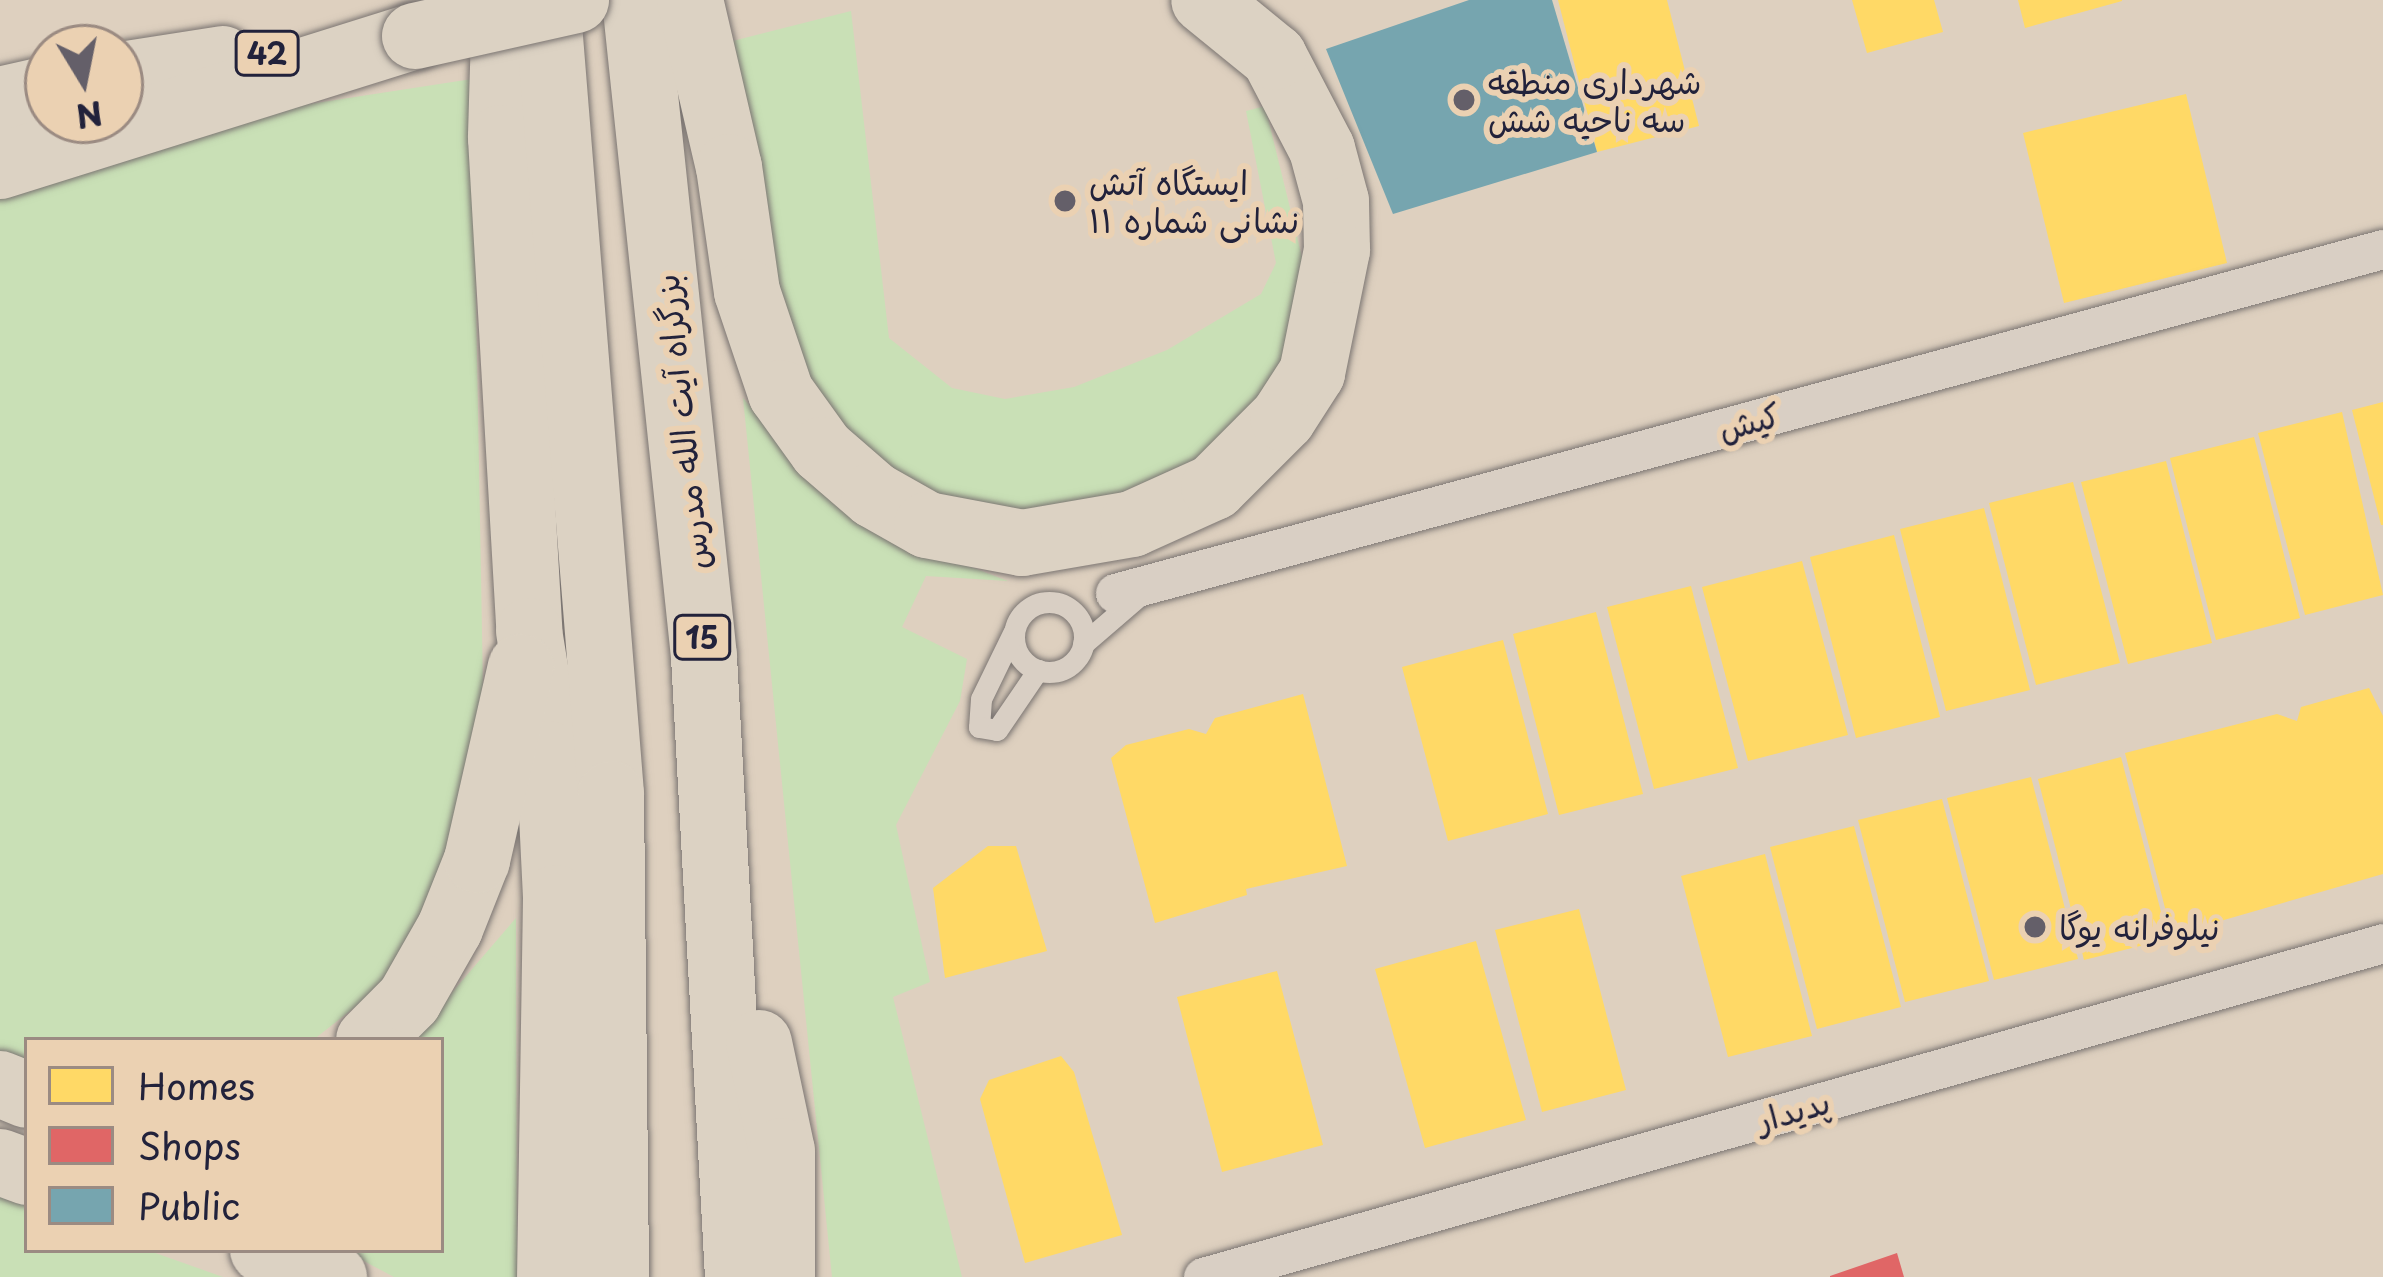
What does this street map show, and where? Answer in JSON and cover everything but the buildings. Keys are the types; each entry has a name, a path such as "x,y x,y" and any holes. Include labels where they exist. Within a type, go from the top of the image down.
{"highway":[{"path":"505,0 501,138 529,632 549,754 556,898 550,1277"},
{"path":"547,0 590,480 610,794 616,1277"},
{"name":"42","path":"144,72 415,36 576,0"},
{"name":"بزرگراه آیت الله مدرس","path":"635,0 724,913 738,1277"},
{"path":"690,0 725,147 747,292 763,352 790,408 822,450 874,495 926,525 1022,543 1132,524 1214,488 1283,418 1312,373 1337,250 1336,201 1322,149 1274,57 1204,0"},
{"path":"0,166 415,36"},
{"path":"372,1037 409,1000 477,860 529,632 590,480"},
{"path":"724,913 778,1129 782,1277"},
{"path":"271,1253 334,1277"}],"street":[{"name":"کیش","path":"1114,593 2383,249"},
{"name":"پدیدار","path":"1203,1277 2383,943"}],"lane":[{"path":"1013,633 1018,653 1038,670 1064,668 1083,644 1155,582"},
{"path":"1038,670 997,730 979,727 981,699 1031,606 1114,593"},
{"path":"1052,602 1079,617 1083,644"}],"green space":[{"path":"851,11 889,338 952,388 1005,399 1074,387 1167,350 1261,294 1276,263 1246,111 1265,106 1305,269 1279,388 1199,470 1065,515 953,506 853,446 800,382 725,43"},
{"path":"472,79 485,797 400,972 317,1037 24,1037 24,1067 0,1056 0,185 245,114"},
{"path":"743,398 826,493 888,535 1008,581 926,576 902,627 967,659 960,701 896,825 930,982 893,997 962,1277 832,1277"},
{"path":"516,918 517,1277 394,1277 349,1253 444,1253 444,1037 414,1037"},
{"path":"0,1195 24,1205 24,1253 155,1253 223,1277 0,1277"}],"place":[{"name":"شهرداری منطقه سه ناحیه شش","path":"1464,100"},
{"name":"ایستگاه آتش نشانی شماره ۱۱","path":"1065,201"},
{"name":"نیلوفرانه یوگا","path":"2035,927"}]}
